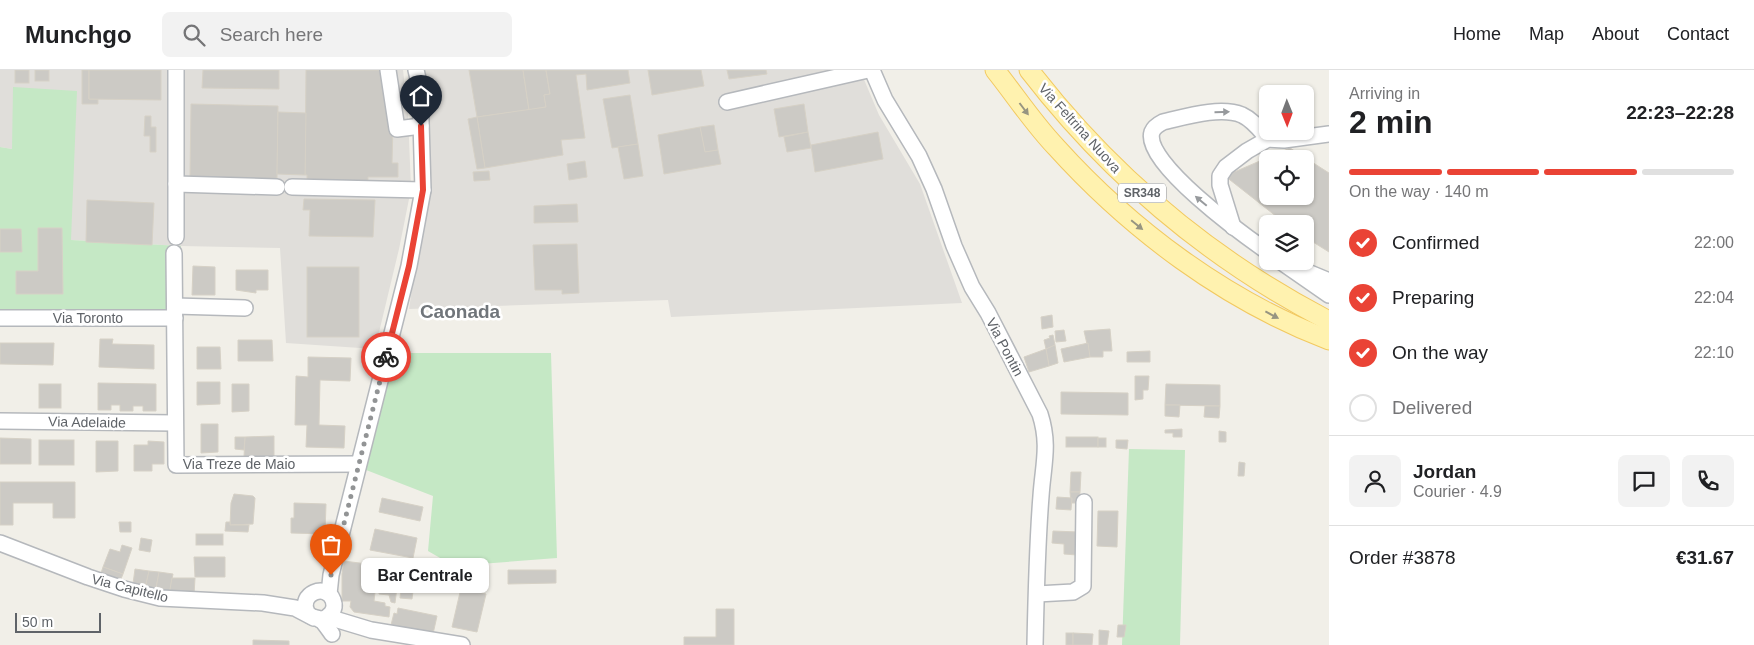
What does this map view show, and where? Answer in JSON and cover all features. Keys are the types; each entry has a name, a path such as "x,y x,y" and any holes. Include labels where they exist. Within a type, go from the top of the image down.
{"main road":[{"path":"995,70 1054,146 1093,187 1133,222 1184,261 1223,287 1284,321 1329,340"},
{"name":"Via Feltrina Nuova","path":"1030,70 1068,118 1095,148 1124,177 1151,200 1189,231 1249,274 1329,321"}],"street":[{"path":"176,70 176,238"},
{"path":"388,70 397,129 421,126"},
{"path":"416,70 420,87 423,190 409,266 331,575 316,599 306,607 308,614 371,630 462,645"},
{"path":"727,102 868,70"},
{"name":"Via Pontin","path":"872,70 885,100 919,156 934,189 954,246 972,287 988,313 1040,414 1046,431 1046,451 1041,496 1035,645"},
{"path":"1259,129 1253,122 1232,112 1216,112 1163,122 1156,126 1152,132 1155,150 1193,194 1234,228 1259,246"},
{"path":"1314,136 1329,134"},
{"path":"1234,228 1220,186 1220,176 1226,167 1237,158 1266,140"},
{"path":"176,184 423,190"},
{"name":"Via Treze de Maio","path":"174,253 176,465 358,464"},
{"path":"1294,270 1329,295"},
{"path":"1303,270 1329,281"},
{"name":"Via Toronto","path":"0,318 245,308"},
{"name":"Via Adelaide","path":"0,421 175,423"},
{"path":"1036,594 1073,592 1082,586 1084,502"},
{"name":"Via Capitello","path":"0,543 88,577 160,598 263,603 316,599"},
{"path":"316,599 334,607 332,613 322,618"},
{"path":"316,599 337,612 344,622"},
{"path":"322,618 333,640"}],"shaded area":[{"path":"0,70 403,70 408,114 411,189 375,349 286,343 280,248 181,246 71,240 12,149 0,147"},
{"path":"421,70 860,70 879,115 920,184 962,303 671,317 668,300 409,309 422,223"}],"green space":[{"path":"13,87 77,91 71,240 181,246 177,311 0,309 0,147 12,149"},
{"path":"392,353 551,353 557,558 454,566 428,551 433,496 361,468"},
{"path":"1129,449 1185,450 1180,645 1122,645"}],"building":[{"path":"15,70 29,70 29,83 15,83"},
{"path":"35,70 49,70 49,81 35,81"},
{"path":"82,70 89,70 89,99 98,99 98,104 82,104"},
{"path":"89,70 161,70 161,100 89,99"},
{"path":"203,70 279,70 279,89 202,88"},
{"path":"306,70 381,70 393,123 392,163 398,163 398,177 368,177 368,183 307,183 307,175 305,175"},
{"path":"469,70 523,70 529,110 477,117"},
{"path":"523,70 546,70 550,94 544,95 546,107 529,110"},
{"path":"546,70 628,70 630,83 587,90 586,74 576,75 585,138 561,140 563,155 485,168 477,117 546,107 544,95 550,94"},
{"path":"648,70 701,70 704,86 652,95"},
{"path":"727,70 766,70 767,74 729,79"},
{"path":"630,95 638,144 612,148 603,99"},
{"path":"191,104 278,106 277,179 190,177"},
{"path":"804,104 808,132 779,137 774,109"},
{"path":"278,112 306,113 305,175 277,174"},
{"path":"145,116 151,116 151,127 156,127 156,152 150,152 150,136 144,136"},
{"path":"477,117 485,168 477,169 468,119"},
{"path":"714,125 718,150 705,152 700,127"},
{"path":"700,127 705,152 718,150 721,164 664,174 658,135"},
{"path":"808,132 811,148 787,152 784,137"},
{"path":"878,132 883,159 815,172 811,145"},
{"path":"638,144 643,176 624,179 618,147"},
{"path":"585,161 587,177 569,180 567,164"},
{"path":"1259,161 1259,203 1225,176"},
{"path":"1314,163 1329,173 1329,252 1314,243 1314,215 1275,215 1262,205 1314,205"},
{"path":"489,171 490,180 474,181 473,172"},
{"path":"304,199 375,200 373,237 309,236 310,210 303,210"},
{"path":"87,200 154,203 152,245 86,242"},
{"path":"577,204 578,222 534,223 534,206"},
{"path":"38,228 62,228 63,294 16,294 16,271 38,271"},
{"path":"0,229 21,229 22,252 0,252"},
{"path":"577,244 579,293 562,294 562,290 535,290 533,245"},
{"path":"193,266 215,267 215,295 192,295"},
{"path":"307,267 359,267 359,337 307,337"},
{"path":"236,270 268,270 268,290 256,290 256,293 236,290"},
{"path":"1052,315 1053,327 1042,329 1041,317"},
{"path":"1110,329 1112,351 1103,351 1103,357 1090,357 1084,331"},
{"path":"1064,330 1066,341 1056,342 1055,331"},
{"path":"1053,335 1055,345 1046,349 1044,340"},
{"path":"100,339 113,339 112,344 154,345 154,369 99,367"},
{"path":"238,340 272,340 273,361 238,361"},
{"path":"0,343 54,343 53,365 0,364"},
{"path":"1088,343 1090,357 1064,362 1061,349"},
{"path":"1055,345 1058,363 1049,366 1046,349"},
{"path":"197,347 220,347 221,369 197,369"},
{"path":"1046,349 1049,366 1029,372 1024,357"},
{"path":"1150,351 1150,362 1127,362 1127,352"},
{"path":"308,357 351,358 350,381 320,380 319,425 345,426 344,448 306,447 307,425 295,425 296,376 308,377"},
{"path":"1135,376 1149,376 1148,390 1143,390 1143,399 1135,400"},
{"path":"197,382 220,382 220,404 197,405"},
{"path":"98,383 156,384 156,411 143,411 143,406 133,406 133,411 120,411 120,405 111,405 111,410 98,410"},
{"path":"39,384 61,384 61,408 39,408"},
{"path":"232,384 249,384 249,411 232,412"},
{"path":"1166,384 1220,385 1220,406 1165,405"},
{"path":"1061,392 1128,393 1128,415 1061,414"},
{"path":"1165,405 1180,405 1179,417 1165,416"},
{"path":"1205,406 1220,406 1219,418 1204,417"},
{"path":"201,424 218,424 218,452 201,453"},
{"path":"1182,429 1182,437 1173,437 1173,433 1165,433 1165,430"},
{"path":"1219,431 1226,432 1226,442 1219,442"},
{"path":"274,436 274,457 244,457 245,437"},
{"path":"235,437 245,437 244,450 235,449"},
{"path":"1066,437 1098,437 1098,447 1066,447"},
{"path":"0,438 31,439 31,464 0,464"},
{"path":"1098,438 1106,438 1106,447 1098,447"},
{"path":"39,440 74,440 74,465 39,465"},
{"path":"1116,440 1128,440 1127,449 1116,448"},
{"path":"96,441 118,441 118,471 96,472"},
{"path":"148,441 164,442 164,464 152,464 152,471 134,471 134,445 148,445"},
{"path":"1239,462 1245,463 1244,476 1238,476"},
{"path":"1071,472 1081,472 1080,492 1070,492"},
{"path":"0,482 75,482 75,518 53,518 53,503 13,503 13,525 0,525"},
{"path":"1070,492 1080,492 1079,503 1071,503"},
{"path":"234,494 253,496 255,498 253,524 230,525 231,503"},
{"path":"1057,497 1072,498 1071,510 1056,509"},
{"path":"382,498 423,507 420,521 379,512"},
{"path":"294,503 326,504 325,534 291,533"},
{"path":"1098,511 1118,511 1117,547 1097,546"},
{"path":"119,522 131,522 131,532 120,532"},
{"path":"226,522 230,522 230,525 249,525 248,532 225,531"},
{"path":"375,529 417,538 413,558 370,550"},
{"path":"1053,531 1078,532 1077,555 1064,554 1064,544 1052,543"},
{"path":"196,534 223,534 223,545 196,545"},
{"path":"141,538 152,540 150,552 139,550"},
{"path":"122,545 132,548 123,574 103,567 110,549 120,552"},
{"path":"194,557 225,557 225,577 195,577"},
{"path":"344,561 367,564 367,569 384,571 384,562 400,563 395,603 391,602 389,595 379,594 380,583 376,583 374,601 385,603 385,606 390,607 389,617 354,612 350,607 351,601 342,601"},
{"path":"103,567 123,574 118,586 99,579"},
{"path":"135,569 149,571 144,593 132,591"},
{"path":"508,570 556,570 556,583 508,584"},
{"path":"149,571 159,572 155,594 144,593"},
{"path":"159,572 173,574 169,595 155,594"},
{"path":"409,572 426,574 425,585 414,584 412,599 400,598 402,578 408,579"},
{"path":"172,578 195,578 194,595 169,595"},
{"path":"461,588 486,594 477,632 452,627"},
{"path":"398,608 437,616 433,634 391,625 394,613 397,614"},
{"path":"716,609 734,609 734,645 684,645 684,637 716,637"},
{"path":"1118,625 1126,625 1124,637 1117,637"},
{"path":"1099,630 1109,631 1107,645 1099,645"},
{"path":"1066,633 1073,633 1073,645 1066,645"},
{"path":"1073,633 1093,634 1092,645 1073,645"},
{"path":"253,640 289,641 289,645 253,645"}],"way so far":[{"path":"331,575 386,357"}],"place":[{"name":"Bar Centrale","path":"331,575"}],"district":[{"name":"Caonada","path":"460,311"}],"route":[{"path":"386,357 409,266 423,190 421,126"}]}
